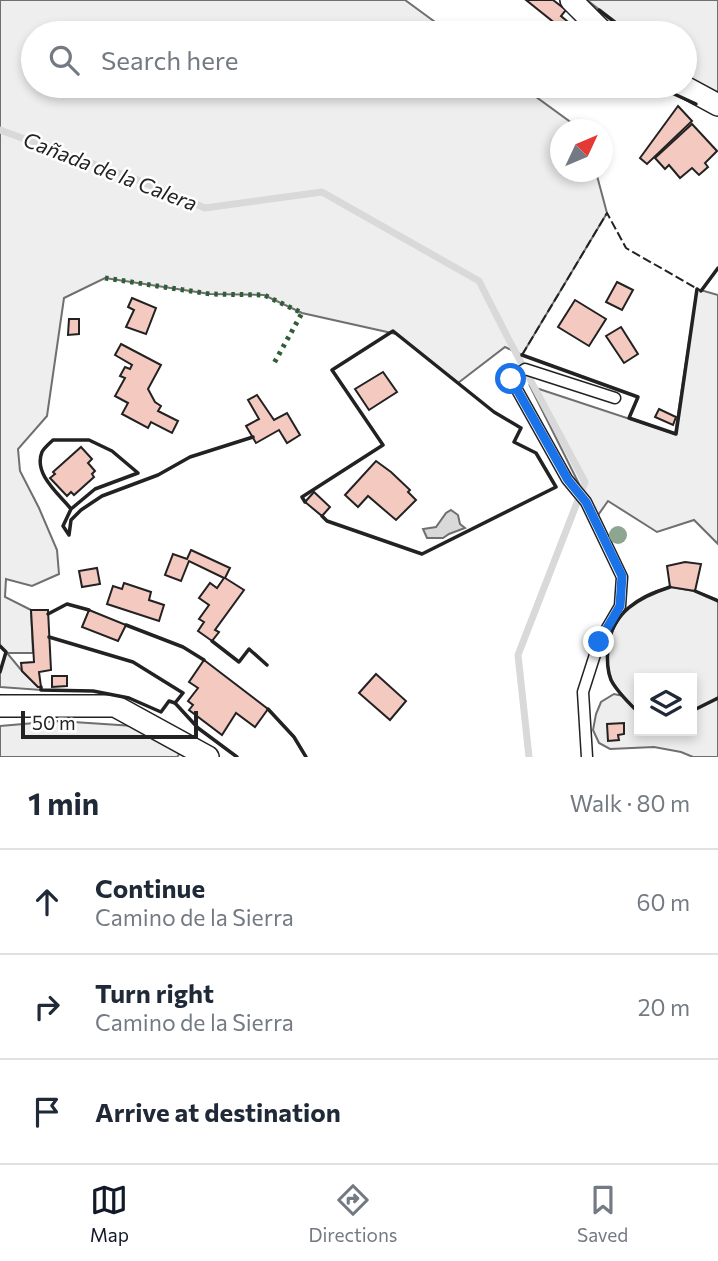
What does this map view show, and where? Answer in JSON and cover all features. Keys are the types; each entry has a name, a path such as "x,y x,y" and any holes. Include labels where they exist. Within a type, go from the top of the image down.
{"street":[{"path":"571,0 592,21"},
{"path":"697,94 718,105"},
{"path":"0,706 116,706 208,757"}],"lane":[{"path":"587,757 583,692 599,642 620,606 622,576 586,502 568,480 511,379 525,369 615,398"}],"shaded area":[{"path":"0,0 405,0 434,21 21,21 21,98 537,98 566,119 550,119 550,182 599,182 607,213 522,355 505,347 458,383 396,334 302,313 264,295 210,294 105,278 64,298 47,416 18,449 20,471 57,550 59,574 32,586 6,579 5,597 31,610 33,653 7,653 41,690 0,687 0,672 6,652 0,646"},
{"path":"587,0 718,0 718,95 697,84 697,21 614,21"},
{"path":"697,289 718,295 718,544 694,520 657,532 608,501 596,518 530,386 675,434"},
{"path":"451,510 458,515 460,524 465,528 443,538 427,538 423,529 436,527"},
{"path":"670,587 695,591 718,601 718,757 693,757 654,747 610,749 599,743 593,730 601,702 614,694 623,696 612,680 608,665 607,652 614,628 628,609 651,593"},
{"path":"58,721 134,726 180,753 177,757 0,757 0,726"}],"building":[{"path":"526,0 553,0 566,10 561,16 567,21 552,21"},
{"path":"678,106 692,121 647,164 640,158"},
{"path":"692,124 717,151 705,163 708,167 699,175 692,168 680,178 669,165 665,169 655,158"},
{"path":"617,282 633,290 622,310 606,302"},
{"path":"132,298 156,308 146,334 126,327 134,310 128,307"},
{"path":"575,300 606,319 589,346 558,327"},
{"path":"69,319 79,319 79,334 68,335"},
{"path":"621,327 638,354 624,363 606,336"},
{"path":"121,344 161,365 148,389 155,402 161,406 158,411 178,421 172,433 151,422 148,428 122,414 128,403 115,396 125,378 120,376 125,367 130,369 132,365 115,355"},
{"path":"383,372 397,392 369,410 355,389"},
{"path":"257,395 274,420 287,413 300,435 287,443 279,430 256,443 246,426 259,419 248,400"},
{"path":"659,409 676,417 673,425 655,417"},
{"path":"81,447 92,459 88,463 95,471 92,474 94,477 74,495 71,492 67,496 50,478 55,474 53,472"},
{"path":"376,461 410,490 408,492 416,500 396,520 368,496 358,507 345,495"},
{"path":"314,492 330,507 322,516 305,502"},
{"path":"191,550 230,568 225,578 244,590 215,630 219,632 212,641 198,631 204,622 199,619 209,605 199,598 210,583 217,588 224,578 189,561 181,581 165,575 173,554 187,559"},
{"path":"685,562 701,564 695,591 670,587 667,566"},
{"path":"97,568 100,584 82,587 79,571"},
{"path":"124,583 151,592 149,600 164,605 159,621 107,604 113,586 122,589"},
{"path":"31,610 48,610 51,670 39,672 41,687 22,671 21,663 34,662"},
{"path":"89,610 126,625 118,641 82,627"},
{"path":"204,660 268,709 255,727 236,713 222,735 189,710 193,705 188,701 198,688 189,682"},
{"path":"376,674 406,701 390,720 359,693"},
{"path":"52,676 67,676 67,686 52,687"},
{"path":"624,723 624,734 618,735 619,740 608,741 607,724"}],"waterway":[{"name":"Cañada de la Calera","path":"0,130 135,179 205,208 322,192 479,281 585,482 518,655 529,757"}],"hedge":[{"path":"105,278 210,294 264,295 302,313 273,365"}],"fence":[{"path":"522,355 607,213 626,248 701,291"}],"wall":[{"path":"599,10 613,21"},
{"path":"683,98 696,104"},
{"path":"701,291 718,268"},
{"path":"522,355 638,397 629,418 676,434 697,289"},
{"path":"305,502 302,497 383,445 332,370 393,331 494,412 521,428 514,442 536,453 556,487 422,554 327,521 322,516"},
{"path":"71,509 49,483 41,468 42,452 53,440 89,440 112,451 138,473 95,489 71,509 63,526 69,535 71,520 102,496 158,475 190,457 253,437"},
{"path":"634,708 611,680 607,659 611,635 615,624 629,608 638,601 670,587"},
{"path":"695,591 718,601"},
{"path":"48,614 67,604 89,610"},
{"path":"126,625 183,647 204,660"},
{"path":"49,637 133,662 183,693 175,703 198,728 237,757"},
{"path":"212,641 239,662 249,649 267,665"},
{"path":"0,646 6,652 0,672"},
{"path":"41,687 41,690 93,691 129,698 161,712 169,701 175,703"},
{"path":"697,708 718,698"},
{"path":"268,709 294,737 306,757"}],"route":[{"path":"511,379 568,480 586,502 622,576 620,606 599,642"}]}
